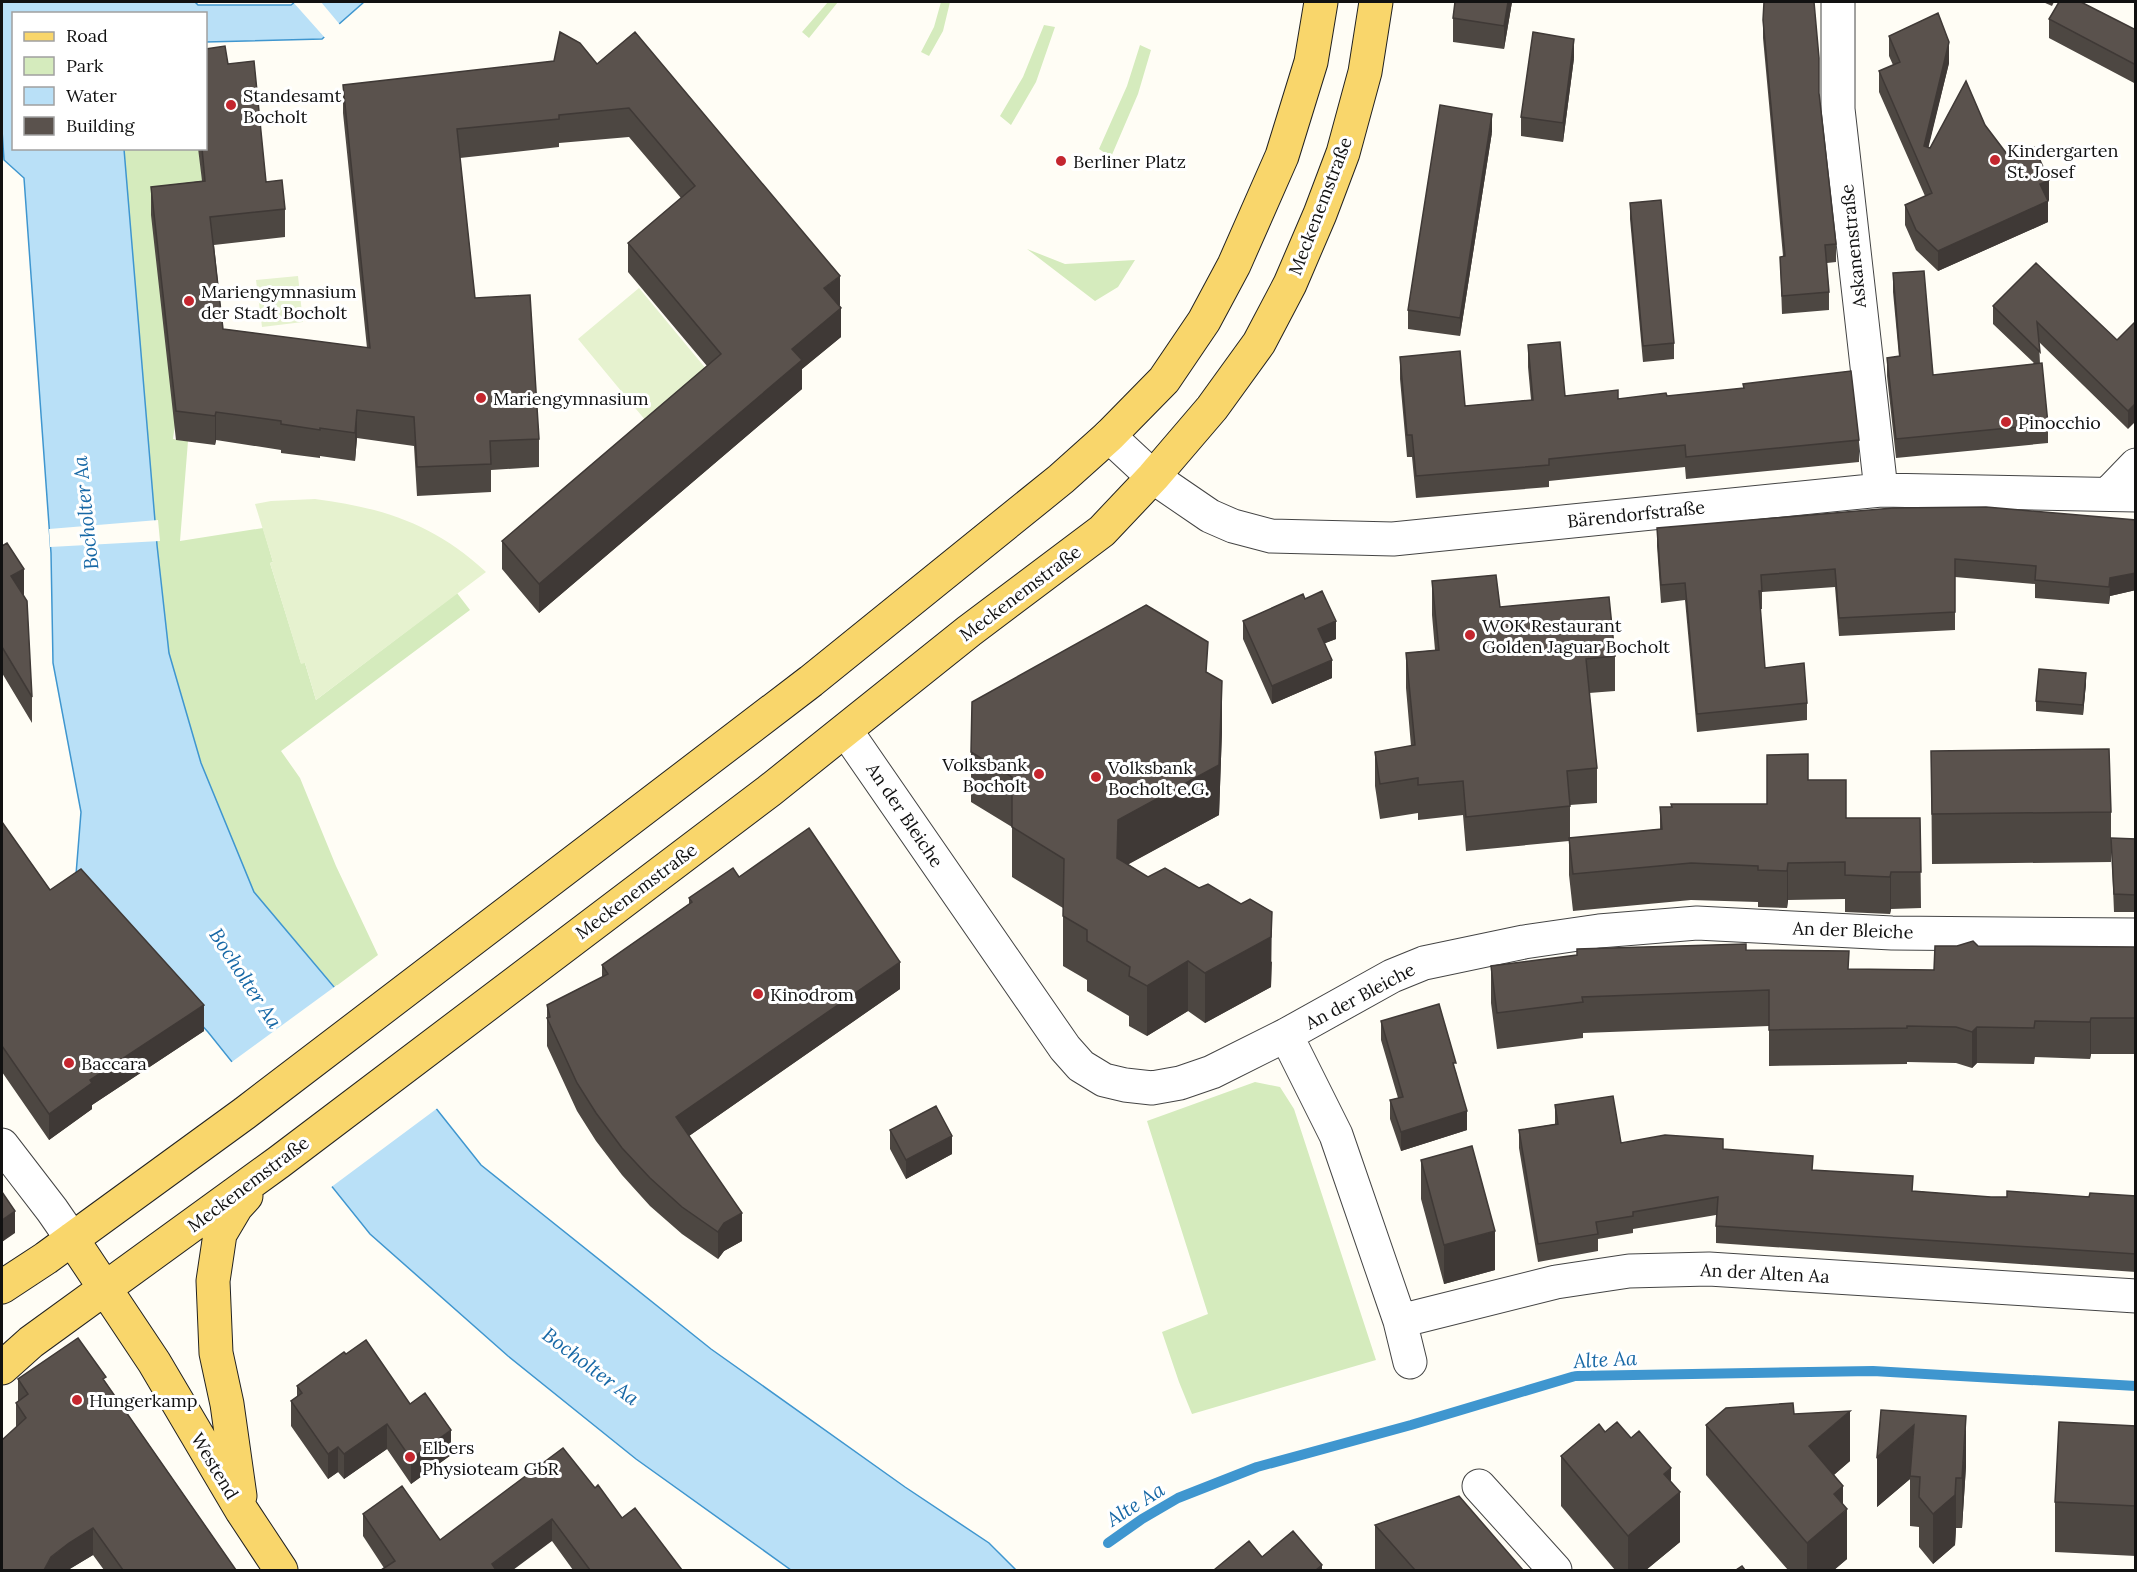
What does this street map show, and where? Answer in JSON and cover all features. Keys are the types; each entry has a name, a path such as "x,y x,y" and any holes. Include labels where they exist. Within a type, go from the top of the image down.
{"main road":[{"path":"2,1287 245,1113 819,675 1060,479 1109,436 1164,380 1204,321 1234,265 1282,156 1311,62 1321,2"},
{"name":"Meckenemstraße","path":"2,1368 31,1342 279,1162 846,731 969,631 1102,531 1153,477 1212,408 1259,343 1290,284 1343,153 1365,72 1376,2"},
{"path":"242,1511 227,1404 216,1353 213,1281 220,1234 236,1207 279,1162"},
{"name":"Westend","path":"72,1239 154,1362 242,1511 281,1570"}],"street":[{"name":"Askanenstraße","path":"1838,2 1838,109 1881,490"},
{"path":"1109,436 1153,477"},
{"path":"2122,494 2136,465"},
{"name":"Bärendorfstraße","path":"1153,477 1210,516 1233,526 1271,536 1393,539 1881,490 2122,494"},
{"name":"An der Bleiche","path":"846,731 1048,1024 1081,1066 1104,1080 1125,1085 1152,1088 1180,1083 1212,1072 1286,1035 1392,976 1424,963 1524,942 1599,931 1697,923 1892,933 2136,935"},
{"path":"1286,1035 1336,1135 1400,1321 1410,1362"},
{"path":"2,1145 72,1239"},
{"name":"An der Alten Aa","path":"1400,1321 1556,1282 1640,1271 1709,1269 2136,1296"},
{"path":"1479,1486 1555,1570"}],"green space":[{"path":"828,2 838,2 809,38 802,32"},
{"path":"941,2 950,2 943,31 929,56 921,52 934,27"},
{"path":"1044,25 1055,27 1036,82 1011,125 1000,116 1023,77"},
{"path":"1140,45 1151,50 1138,94 1111,157 1099,149 1127,86"},
{"path":"124,150 199,150 205,209 173,439 188,441 180,541 263,528 273,562 270,563 301,663 305,663 316,700 457,593 470,610 281,751 300,778 336,866 378,955 335,987 254,892 201,763 169,653 157,545"},
{"path":"1027,249 1065,264 1135,260 1118,287 1095,301"},
{"path":"298,276 303,322 262,327 256,280"},
{"path":"639,288 707,370 646,421 578,339"},
{"path":"315,499 364,507 407,521 447,542 467,555 486,572 316,700 305,663 301,664 270,563 273,562 255,504"},
{"path":"1255,1082 1280,1087 1294,1109 1376,1360 1192,1414 1162,1332 1208,1314 1147,1121"}],"water":[{"name":"Bocholter Aa","path":"2,2 195,2 198,5 291,5 295,2 364,2 322,39 207,42 207,12 12,12 12,150 124,150 157,545 169,653 201,763 254,892 431,1102 481,1165 711,1349 905,1487 989,1543 1016,1570 791,1570 636,1459 508,1356 370,1234 208,1032 75,887 81,812 53,663 51,553 24,178 4,160"}],"pier":[{"path":"293,2 321,2 341,26 326,39"},
{"path":"158,520 160,541 50,547 49,529"},
{"path":"337,985 439,1107 330,1188 229,1064"}],"building":[{"path":"1455,2 1508,2 1504,26 1453,18"},
{"path":"1764,2 1814,2 1819,58 1819,93 1836,244 1825,245 1829,292 1782,296 1780,257 1785,256 1763,20"},
{"path":"2059,2 2081,2 2136,30 2136,65 2049,19"},
{"path":"1938,13 1949,42 1924,146 1930,148 1966,81 1985,125 2010,158 2034,147 2049,180 2040,184 2048,201 1938,251 1916,230 1905,205 1932,193 1879,71 1900,62 1889,36"},
{"path":"560,32 580,43 597,64 635,32 840,276 824,288 841,308 792,349 802,360 539,584 502,541 721,354 628,243 695,186 629,108 559,115 559,119 457,129 475,298 530,295 539,439 490,441 491,464 417,467 414,417 357,410 355,433 320,428 320,430 281,424 281,421 216,412 215,416 176,411 151,187 205,181 202,150 207,150 207,49 225,46 228,64 254,61 266,182 282,180 285,209 210,217 223,329 370,348 343,85 554,61"},
{"path":"1533,32 1574,39 1563,123 1521,117"},
{"path":"1440,105 1492,114 1460,318 1408,310"},
{"path":"1661,200 1674,343 1643,346 1630,203"},
{"path":"2036,263 2117,340 2136,321 2136,403 2128,411 2037,322 2040,352 1993,306"},
{"path":"1924,271 1933,375 2042,363 2048,424 1896,439 1887,358 1900,356 1893,273"},
{"path":"1560,342 1565,396 1618,390 1618,399 1666,393 1667,396 1744,388 1743,384 1851,371 1859,440 1686,457 1685,445 1549,459 1549,465 1416,476 1412,435 1407,435 1400,357 1460,351 1465,406 1533,400 1528,345"},
{"path":"1986,507 2136,520 2136,573 2110,578 2109,587 2035,580 2036,566 1955,559 1955,612 1839,618 1835,569 1761,575 1762,591 1759,591 1765,668 1804,663 1807,703 1697,714 1685,583 1661,585 1657,528 1893,508"},
{"path":"7,543 24,569 11,576 27,601 32,697 2,647 2,546"},
{"path":"1496,575 1500,607 1609,597 1615,656 1586,659 1597,768 1567,771 1570,806 1466,817 1463,781 1418,785 1418,778 1380,784 1375,752 1415,745 1406,653 1439,650 1432,581"},
{"path":"1322,591 1336,621 1318,629 1332,660 1272,686 1243,621 1303,594 1305,599"},
{"path":"1146,605 1208,642 1206,672 1222,681 1219,765 1118,820 1117,858 1148,877 1165,868 1199,888 1208,884 1241,904 1250,899 1272,912 1271,937 1205,973 1188,961 1147,986 1129,976 1130,967 1087,941 1087,930 1063,916 1064,859 1012,827 1012,777 971,752 972,702"},
{"path":"2039,669 2086,673 2083,705 2036,701"},
{"path":"2109,749 2111,812 1932,814 1931,751"},
{"path":"1808,754 1808,780 1846,780 1846,818 1920,818 1921,872 1891,872 1890,877 1845,875 1845,862 1788,863 1787,871 1758,870 1758,866 1691,863 1573,874 1569,838 1662,829 1660,807 1672,807 1671,804 1767,804 1767,755"},
{"path":"2,822 50,890 81,869 204,1005 90,1080 92,1083 49,1114 2,1046"},
{"path":"809,828 900,962 676,1117 742,1213 724,1223 718,1232 682,1207 622,1148 577,1083 547,1018 550,1017 547,1005 608,974 602,965 692,902 689,898 733,868 739,877"},
{"path":"2111,838 2136,839 2136,895 2114,894"},
{"path":"1973,941 1978,946 2136,947 2136,1018 2091,1018 2090,1022 2035,1021 2034,1028 1977,1027 1972,1032 1956,1027 1907,1026 1907,1028 1769,1030 1769,990 1582,997 1583,1002 1497,1013 1491,966 1577,955 1577,949 1746,944 1746,950 1849,951 1848,969 1934,970 1935,946 1957,946"},
{"path":"1439,1004 1467,1111 1401,1132 1390,1100 1403,1097 1381,1021"},
{"path":"1613,1096 1621,1143 1665,1135 1723,1139 1723,1149 1813,1156 1812,1170 1913,1176 1912,1191 1991,1197 2007,1197 2007,1191 2089,1197 2090,1193 2136,1196 2136,1254 1716,1226 1718,1197 1633,1212 1633,1216 1596,1222 1598,1234 1538,1244 1519,1130 1558,1124 1555,1105"},
{"path":"936,1106 952,1136 906,1160 890,1130"},
{"path":"1472,1146 1495,1231 1444,1245 1421,1160"},
{"path":"2,1192 15,1211 2,1220"},
{"path":"78,1338 106,1377 103,1379 236,1570 123,1570 93,1528 51,1557 44,1570 2,1570 2,1440 26,1418 16,1403 28,1394 18,1379"},
{"path":"366,1340 410,1404 425,1393 451,1430 411,1459 387,1424 344,1454 338,1447 328,1454 291,1401 302,1393 297,1386 344,1352 346,1354"},
{"path":"1793,1403 1794,1414 1850,1411 1809,1446 1843,1486 1834,1494 1847,1509 1807,1543 1706,1425 1726,1408"},
{"path":"1881,1410 1966,1416 1962,1478 1956,1478 1955,1495 1933,1514 1919,1497 1920,1477 1910,1476 1914,1425 1877,1457"},
{"path":"1617,1422 1631,1438 1639,1431 1671,1468 1664,1474 1680,1492 1628,1536 1561,1456 1599,1424 1605,1432"},
{"path":"2059,1422 2136,1426 2136,1506 2055,1502"},
{"path":"563,1448 595,1488 598,1485 622,1518 635,1508 682,1570 590,1570 552,1519 492,1564 496,1570 381,1570 395,1561 363,1514 402,1486 440,1540"},
{"path":"1459,1496 1523,1570 1415,1570 1375,1525"},
{"path":"1293,1531 1322,1565 1316,1570 1214,1570 1249,1541 1262,1557"}],"waterway":[{"name":"Alte Aa","path":"1108,1543 1142,1519 1178,1498 1257,1467 1411,1425 1575,1376 1873,1371 2136,1386"}],"place":[{"name":"Standesamt Bocholt","path":"231,105"},
{"name":"Kindergarten St. Josef","path":"1995,160"},
{"name":"Berliner Platz","path":"1061,161"},
{"name":"Mariengymnasium der Stadt Bocholt","path":"189,301"},
{"name":"Mariengymnasium","path":"481,398"},
{"name":"Pinocchio","path":"2006,422"},
{"name":"WOK Restaurant Golden Jaguar Bocholt","path":"1470,635"},
{"name":"Volksbank Bocholt","path":"1039,774"},
{"name":"Volksbank Bocholt e.G.","path":"1096,777"},
{"name":"Kinodrom","path":"758,994"},
{"name":"Baccara","path":"69,1063"},
{"name":"Hungerkamp","path":"77,1400"},
{"name":"Elbers Physioteam GbR","path":"410,1457"}]}
